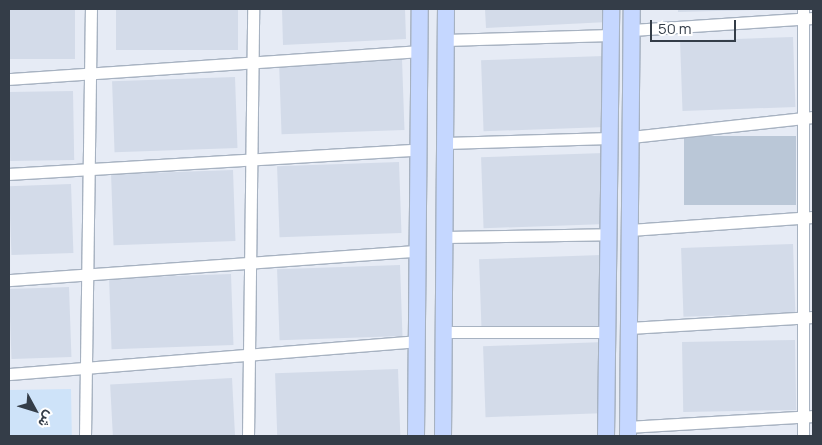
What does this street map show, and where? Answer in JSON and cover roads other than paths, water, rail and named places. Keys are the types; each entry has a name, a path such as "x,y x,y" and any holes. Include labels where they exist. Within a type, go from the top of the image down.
{"street":[{"path":"85,436 91,9"},
{"path":"248,436 253,9"},
{"path":"416,436 420,9"},
{"path":"443,436 446,9"},
{"path":"606,436 611,9"},
{"path":"632,9 628,431 808,417"},
{"path":"632,30 807,15 808,417 803,436"},
{"path":"446,40 611,35"},
{"path":"9,80 419,51"},
{"path":"631,137 808,117"},
{"path":"445,143 610,138"},
{"path":"9,174 418,150"},
{"path":"630,230 808,218"},
{"path":"445,237 609,234"},
{"path":"9,280 418,251"},
{"path":"629,328 808,317"},
{"path":"444,332 608,332"},
{"path":"9,374 417,341"}]}
